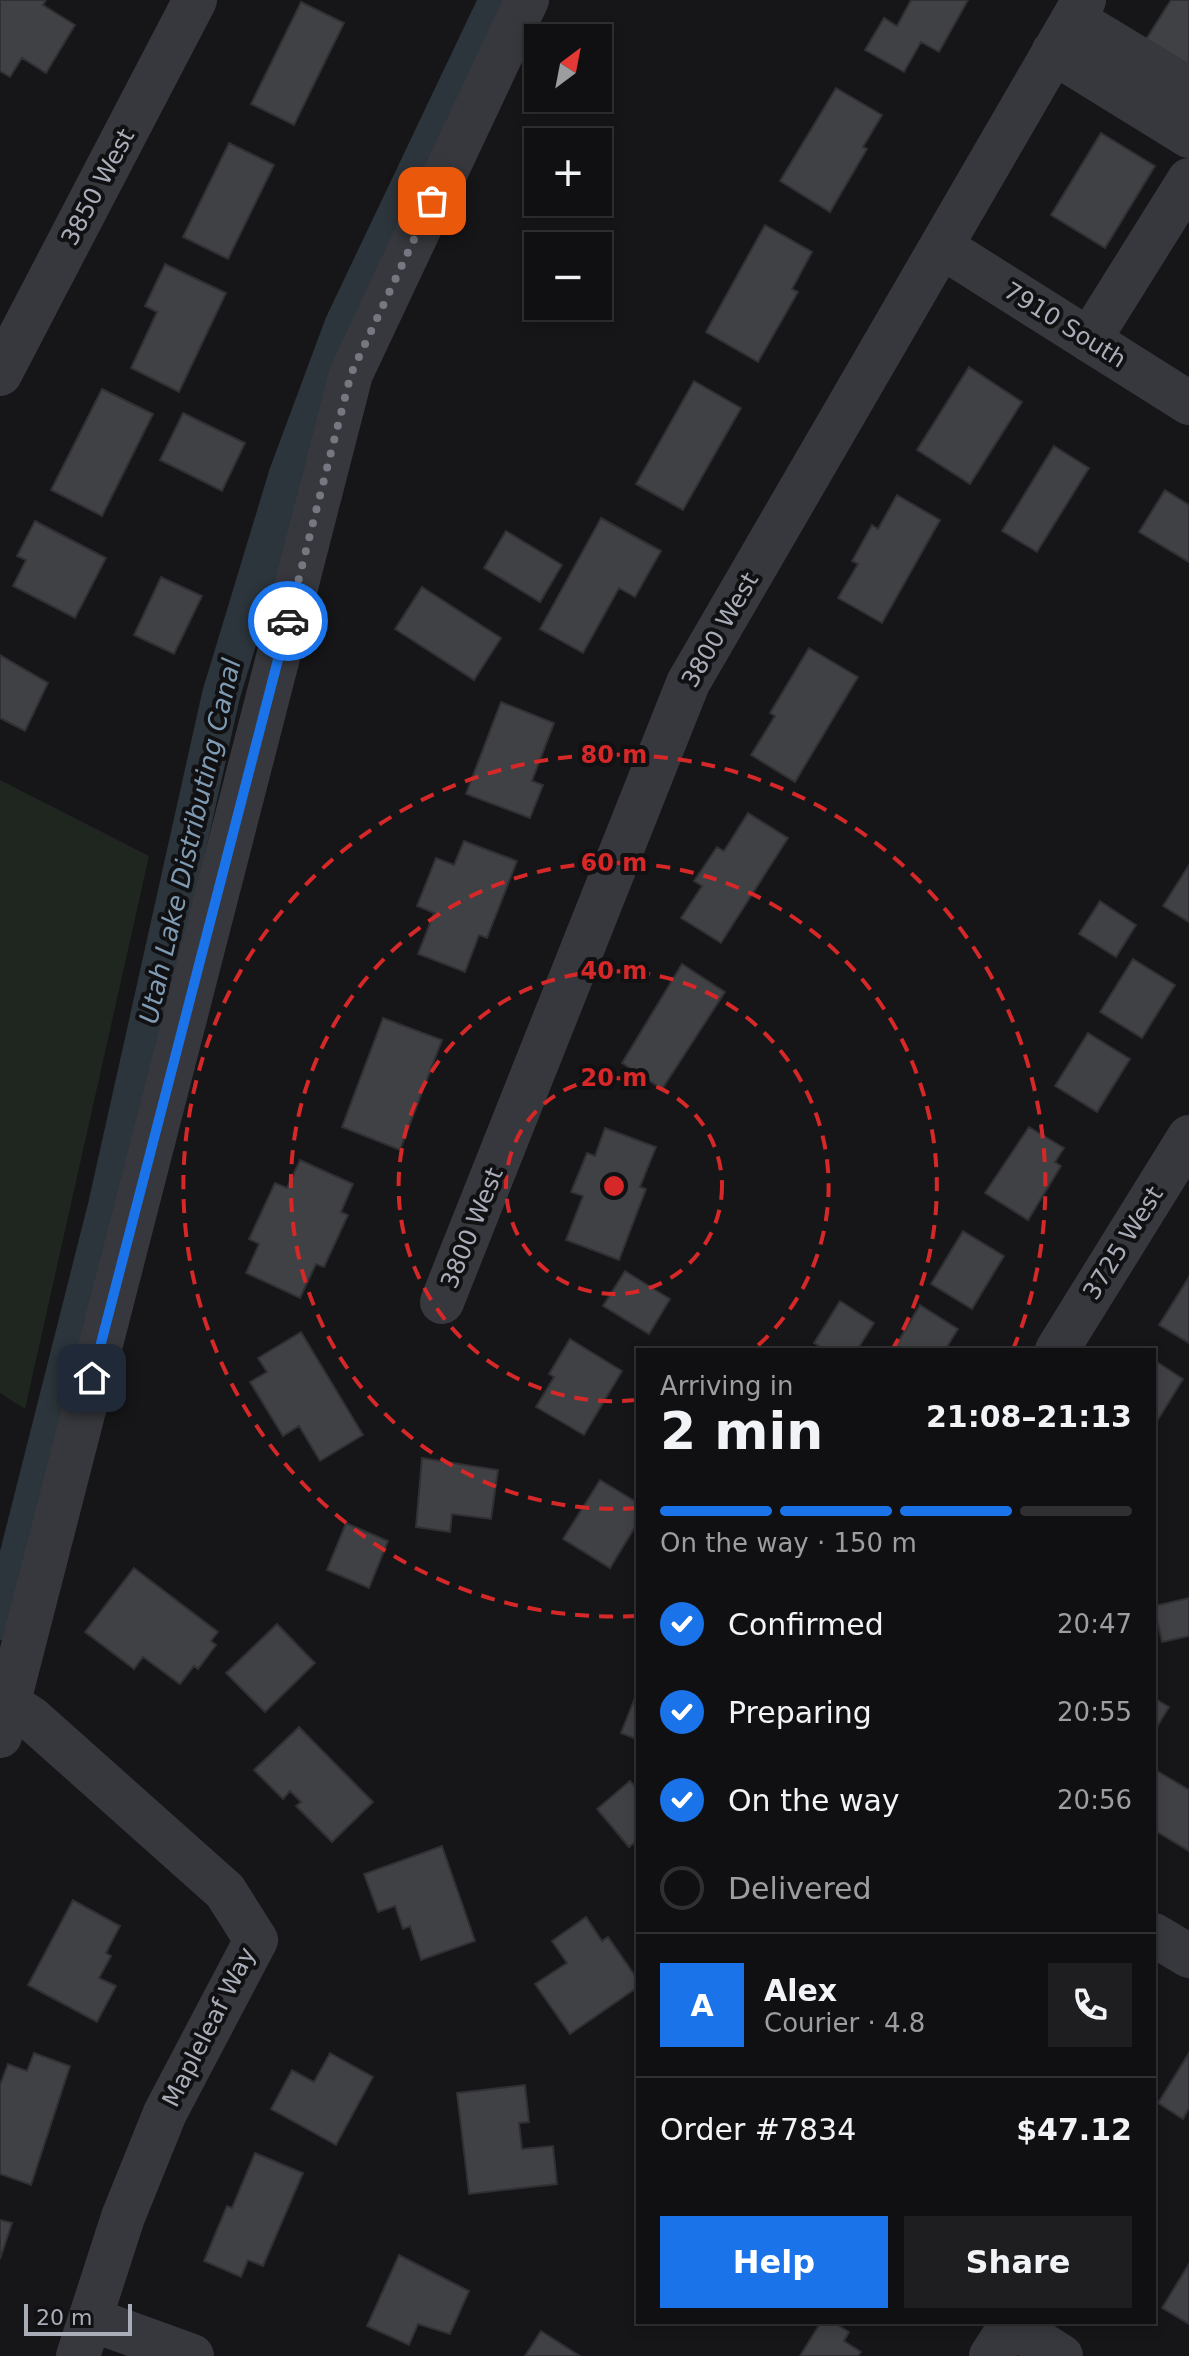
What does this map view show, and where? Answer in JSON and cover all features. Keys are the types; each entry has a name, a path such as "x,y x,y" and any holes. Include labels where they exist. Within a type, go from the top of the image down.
{"street":[{"name":"3850 West","path":"0,374 195,0"},
{"path":"3,1713 351,374 527,0"},
{"path":"1070,24 1189,89"},
{"path":"1070,24 1189,136"},
{"name":"3800 West","path":"442,1302 688,683 1070,24"},
{"path":"1089,340 1189,180"},
{"name":"7910 South","path":"942,247 1189,403"},
{"name":"3725 West","path":"1058,1348 1189,1137"},
{"name":"Mapleleaf Way","path":"3,1713 31,1718 225,1891 256,1940 165,2113 123,2217 84,2338"},
{"path":"1156,1936 1189,1956"},
{"path":"1003,2334 1061,2356"},
{"path":"84,2338 192,2356"}],"shaded area":[{"path":"0,780 149,856 25,1409 0,1393"}],"building":[{"path":"0,0 46,0 43,5 75,25 46,73 22,58 10,77 0,71"},
{"path":"911,0 968,0 939,52 921,42 904,72 865,50 884,18 897,26"},
{"path":"1171,0 1189,0 1189,67 1145,41"},
{"path":"301,2 344,23 294,125 251,104"},
{"path":"836,88 882,115 863,147 867,149 830,212 780,181"},
{"path":"1101,133 1155,166 1105,248 1051,215"},
{"path":"229,143 274,165 228,259 183,237"},
{"path":"765,225 812,252 792,289 798,292 758,362 706,332"},
{"path":"165,264 226,293 179,392 131,368 157,312 145,306"},
{"path":"969,367 1022,402 970,484 917,450"},
{"path":"694,381 741,408 683,510 636,484"},
{"path":"102,389 153,414 102,516 51,490"},
{"path":"183,413 245,443 222,491 160,460"},
{"path":"1054,446 1089,468 1037,552 1002,531"},
{"path":"1165,490 1189,505 1189,562 1139,532"},
{"path":"897,495 940,520 882,623 838,598 858,564 852,561 872,525 878,529"},
{"path":"601,518 661,551 635,597 619,588 583,653 540,629"},
{"path":"35,521 106,558 75,618 13,586 26,560 17,556"},
{"path":"506,531 562,565 540,602 484,568"},
{"path":"161,577 202,596 174,654 134,635"},
{"path":"422,587 501,638 474,680 395,629"},
{"path":"809,648 858,677 795,782 751,755 775,716 770,713"},
{"path":"0,655 48,683 25,731 0,718"},
{"path":"501,702 554,723 532,781 543,785 530,818 466,794"},
{"path":"748,813 788,838 721,943 681,918 702,886 694,881 717,847 724,851"},
{"path":"464,841 517,861 487,938 479,935 465,972 418,954 434,913 417,906 436,858 454,865"},
{"path":"1189,865 1189,922 1163,906"},
{"path":"1100,901 1136,925 1116,957 1079,934"},
{"path":"1133,959 1175,985 1142,1038 1100,1012"},
{"path":"682,964 725,992 662,1089 622,1063"},
{"path":"383,1018 442,1040 400,1150 342,1127"},
{"path":"1088,1033 1130,1059 1097,1112 1055,1086"},
{"path":"1029,1127 1064,1148 1055,1162 1061,1166 1028,1220 985,1193"},
{"path":"605,1128 656,1147 640,1187 646,1189 619,1260 566,1240 583,1196 571,1192 587,1153 595,1156"},
{"path":"300,1160 353,1184 341,1212 348,1215 324,1267 316,1264 300,1298 246,1273 259,1244 249,1239 275,1183 287,1188"},
{"path":"963,1231 1004,1256 972,1309 931,1284"},
{"path":"625,1271 670,1299 649,1334 603,1306"},
{"path":"1189,1277 1189,1343 1159,1325"},
{"path":"840,1301 874,1323 858,1348 823,1348 814,1343"},
{"path":"920,1305 958,1329 946,1348 894,1348"},
{"path":"301,1332 363,1435 320,1461 299,1426 283,1436 250,1382 267,1372 258,1358"},
{"path":"570,1339 622,1371 584,1435 536,1407 554,1377 549,1374"},
{"path":"1156,1361 1183,1379 1156,1423"},
{"path":"422,1458 498,1470 491,1519 452,1514 450,1532 416,1527"},
{"path":"600,1480 636,1502 636,1525 610,1568 563,1539"},
{"path":"346,1523 388,1541 369,1588 327,1570"},
{"path":"134,1568 218,1632 211,1641 216,1645 198,1669 194,1666 180,1684 143,1657 134,1669 85,1632"},
{"path":"1189,1598 1189,1636 1162,1642 1156,1606"},
{"path":"277,1624 315,1663 265,1712 226,1673"},
{"path":"636,1695 636,1739 621,1733"},
{"path":"1156,1699 1169,1707 1156,1729"},
{"path":"299,1727 373,1802 332,1842 296,1806 301,1802 290,1791 283,1799 254,1770"},
{"path":"1156,1770 1189,1790 1189,1851 1156,1831"},
{"path":"630,1781 636,1788 636,1842 629,1847 597,1809"},
{"path":"442,1846 475,1941 421,1960 410,1926 403,1929 395,1906 378,1912 364,1874"},
{"path":"73,1900 120,1926 106,1953 111,1956 99,1978 116,1986 97,2022 28,1985"},
{"path":"586,1917 602,1941 608,1937 636,1977 636,1988 570,2034 535,1984 567,1963 552,1941"},
{"path":"34,2053 70,2066 31,2185 0,2174 0,2085 8,2064 27,2071"},
{"path":"330,2053 373,2077 336,2145 271,2109 292,2070 314,2082"},
{"path":"1189,2053 1189,2108 1183,2119 1158,2103"},
{"path":"525,2085 529,2122 519,2123 522,2149 553,2146 557,2184 469,2194 457,2093"},
{"path":"255,2153 303,2173 263,2266 248,2260 241,2277 204,2261 227,2206 232,2208"},
{"path":"0,2220 12,2223 0,2259"},
{"path":"399,2255 469,2291 450,2334 418,2324 409,2345 367,2326"},
{"path":"1189,2264 1189,2324 1162,2308"},
{"path":"820,2324 836,2324 849,2332 844,2341 861,2352 858,2356 800,2356"},
{"path":"541,2331 580,2356 525,2356"}],"waterway":[{"name":"Utah Lake Distributing Canal","path":"2,1621 107,1206 221,695 288,474 343,326 498,0"}],"way so far":[{"path":"288,621 351,374 432,201"}],"route":[{"path":"92,1378 288,621"}]}
